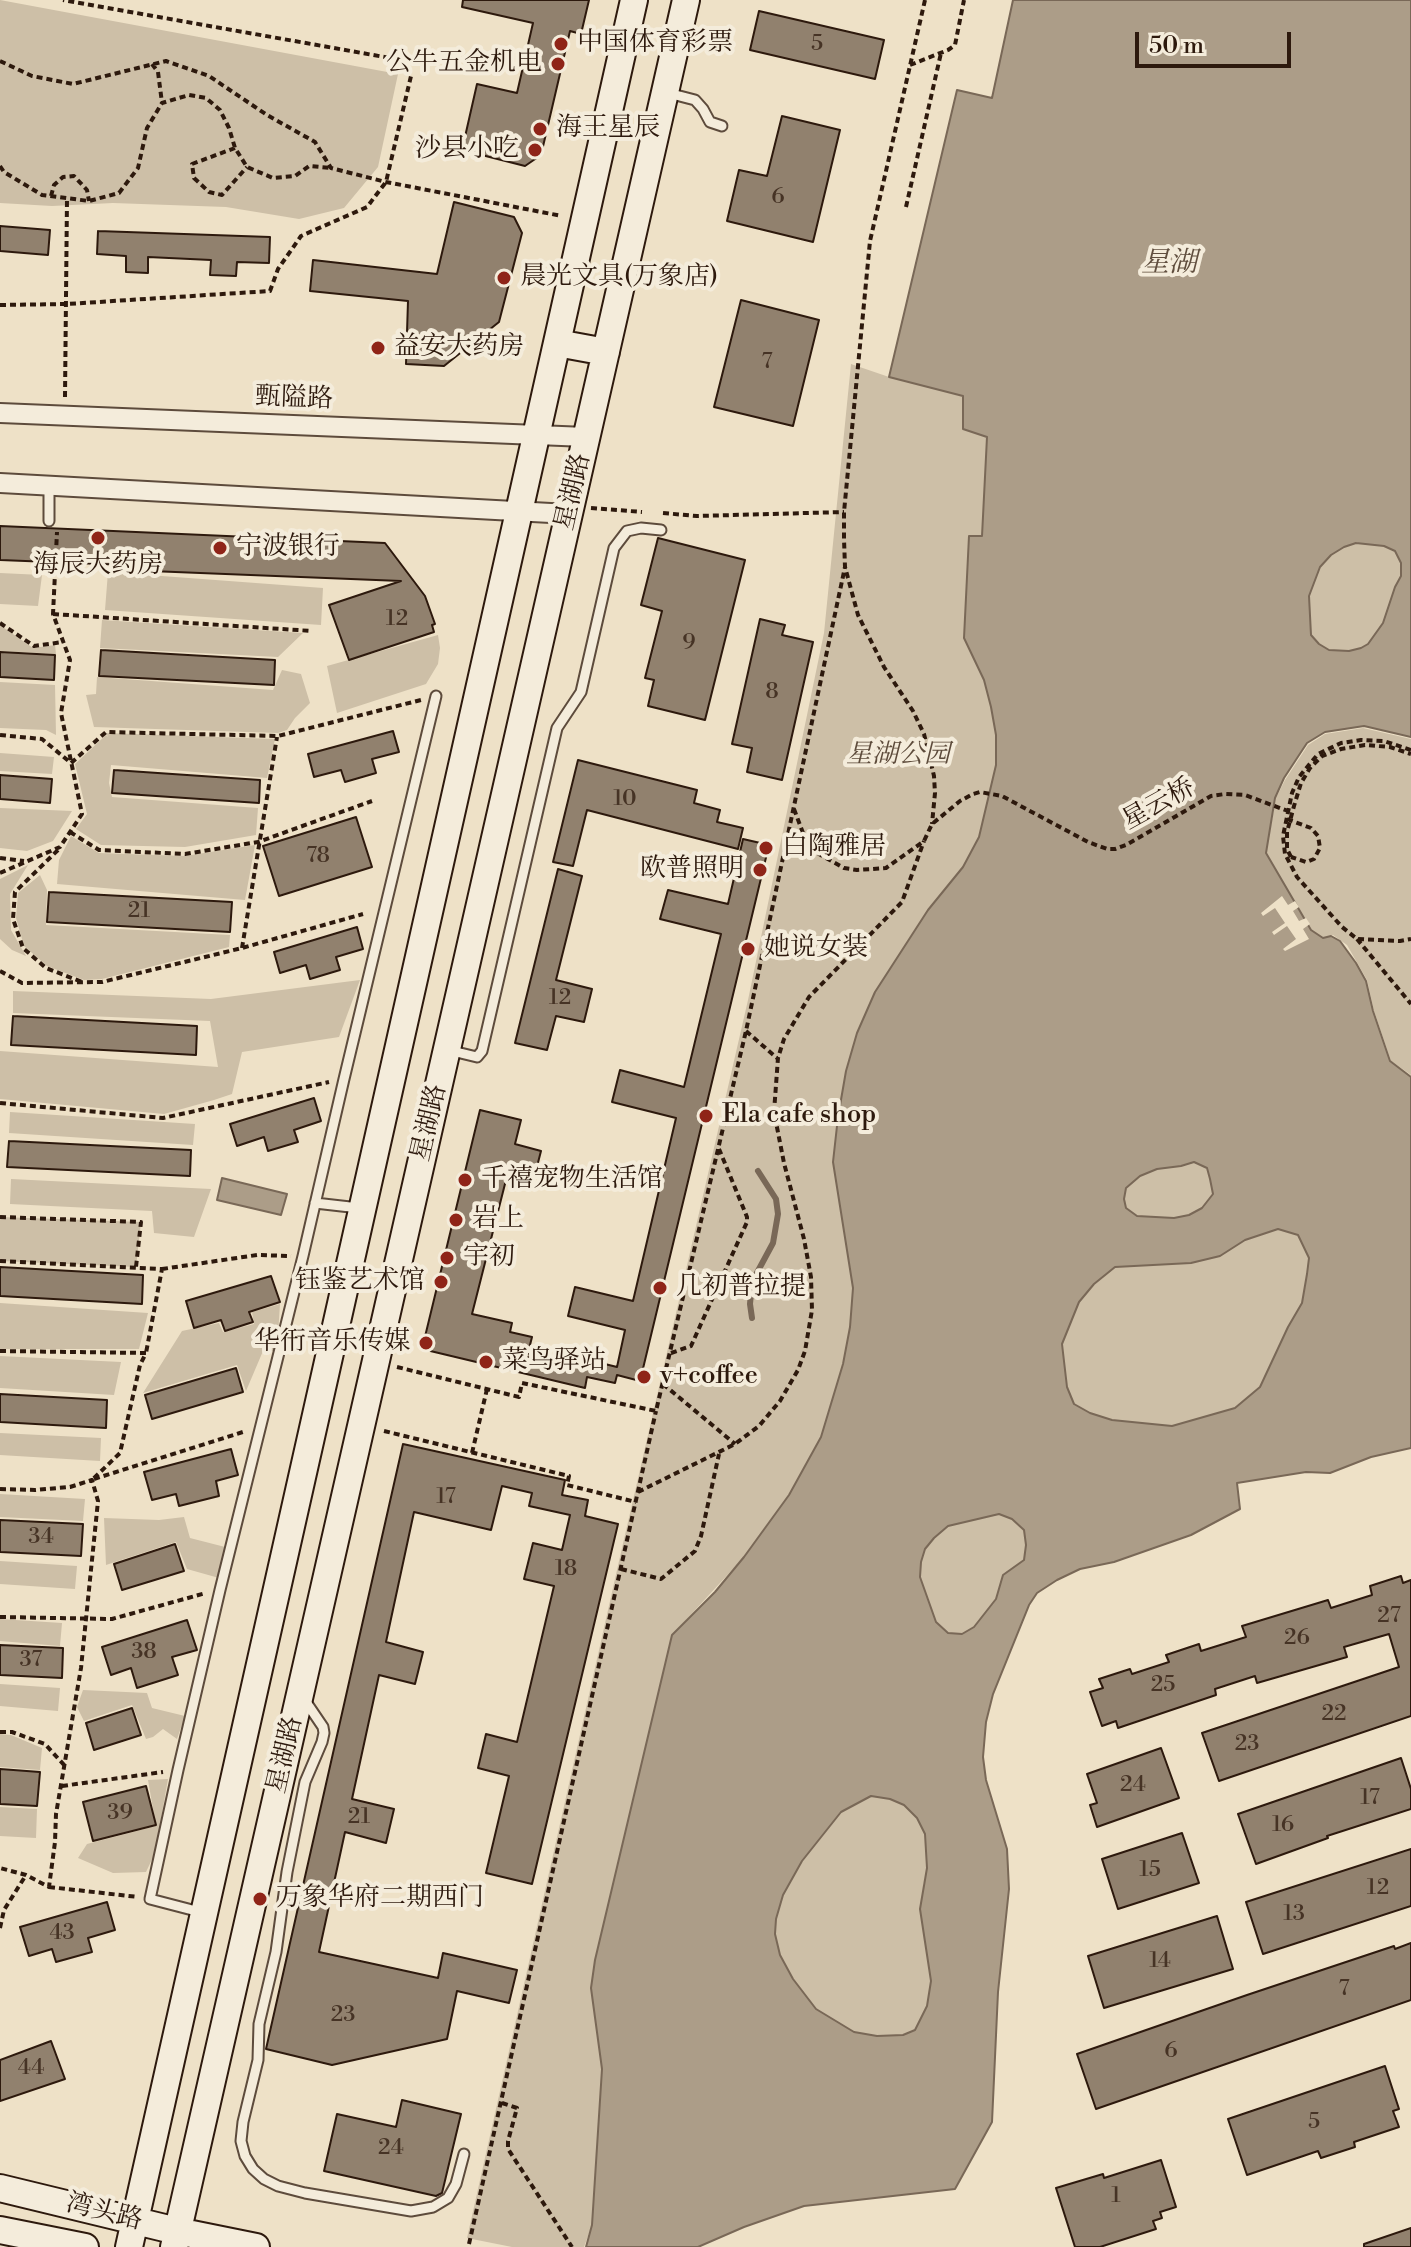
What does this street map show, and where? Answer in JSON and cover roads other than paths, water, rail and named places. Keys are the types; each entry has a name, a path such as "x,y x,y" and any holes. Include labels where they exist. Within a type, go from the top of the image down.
{"street":[{"name":"星湖路","path":"129,2247 634,0"},
{"name":"星湖路","path":"176,2239 447,1050 577,511 586,437 686,0"},
{"path":"557,343 606,352"},
{"name":"甄隘路","path":"0,413 586,437"},
{"path":"0,483 520,511 577,511"},
{"path":"161,2108 200,2130"},
{"name":"湾头路","path":"0,2188 135,2220 176,2239 256,2247"},
{"name":"湾头路","path":"0,2230 85,2247"}],"lane":[{"path":"665,92 695,100 710,122 722,126"},
{"path":"49,485 53,520"},
{"path":"447,1050 477,1057 482,1051 557,728 581,692 614,548 627,531 641,528 661,530"},
{"path":"204,1913 150,1899 220,1590 436,696"},
{"path":"315,1203 363,1208"},
{"path":"300,1693 315,1713 324,1733 305,1782 287,1872 276,1952 259,2024 258,2060 243,2122 241,2141 245,2156 253,2169 278,2186 318,2196 411,2211 433,2207 448,2198 456,2184 464,2154"}],"water":[{"name":"星湖","path":"1013,0 1411,0 1411,737 1364,726 1325,732 1307,743 1275,798 1266,853 1311,930 1323,938 1331,936 1340,941 1356,963 1366,981 1390,1061 1411,1077 1411,1448 1371,1457 1330,1473 1306,1472 1237,1483 1240,1509 1191,1535 1114,1562 1080,1569 1037,1593 1029,1605 993,1694 986,1722 983,1757 986,1780 1007,1849 1009,1889 998,1992 992,2122 955,2189 804,2206 698,2247 586,2247 592,2225 602,2069 591,1988 672,1635 715,1592 744,1557 789,1495 821,1437 843,1364 853,1288 833,1162 846,1071 857,1033 875,992 928,910 963,867 979,837 996,765 996,735 991,707 984,680 964,638 969,536 982,536 987,437 963,429 963,396 889,377 957,90 992,98","holes":["1356,543 1384,546 1395,551 1401,563 1401,576 1383,623 1368,644 1349,651 1329,650 1311,635 1309,596 1320,567 1344,547","1194,1162 1207,1168 1213,1194 1202,1208 1174,1218 1137,1216 1126,1208 1126,1188 1140,1176 1157,1169","1278,1229 1298,1235 1309,1258 1302,1303 1260,1387 1235,1408 1172,1426 1112,1420 1074,1404 1067,1387 1062,1344 1079,1302 1094,1284 1115,1267 1191,1263 1220,1256 1245,1240","999,1514 1012,1519 1024,1530 1024,1560 1003,1575 996,1599 974,1627 962,1634 948,1633 936,1622 920,1577 925,1549 948,1526","871,1796 904,1805 917,1818 925,1834 927,1868 920,1909 931,1981 927,2006 915,2030 903,2035 877,2036 854,2032 816,2009 793,1979 780,1955 775,1934 776,1919 783,1895 802,1861 841,1812"]},
{"path":"222,1178 287,1194 281,1215 217,1200"}],"waterway":[{"path":"752,1318 752,1282 773,1243 778,1214 776,1199 758,1171"}],"place":[{"name":"中国体育彩票","path":"561,44"},
{"name":"公牛五金机电","path":"558,64"},
{"name":"海王星辰","path":"540,129"},
{"name":"沙县小吃","path":"535,150"},
{"name":"晨光文具(万象店)","path":"504,278"},
{"name":"益安大药房","path":"378,348"},
{"name":"海辰大药房","path":"98,538"},
{"name":"宁波银行","path":"220,548"},
{"name":"白陶雅居","path":"766,848"},
{"name":"欧普照明","path":"760,870"},
{"name":"她说女装","path":"748,949"},
{"name":"Ela cafe shop","path":"706,1116"},
{"name":"千禧宠物生活馆","path":"465,1180"},
{"name":"岩上","path":"456,1220"},
{"name":"宇初","path":"447,1258"},
{"name":"钰鉴艺术馆","path":"441,1282"},
{"name":"几初普拉提","path":"660,1288"},
{"name":"华衎音乐传媒","path":"426,1343"},
{"name":"菜鸟驿站","path":"486,1362"},
{"name":"v+coffee","path":"644,1377"},
{"name":"万象华府二期西门","path":"260,1899"}],"park label":[{"name":"星湖公园","path":"898,756"}]}
